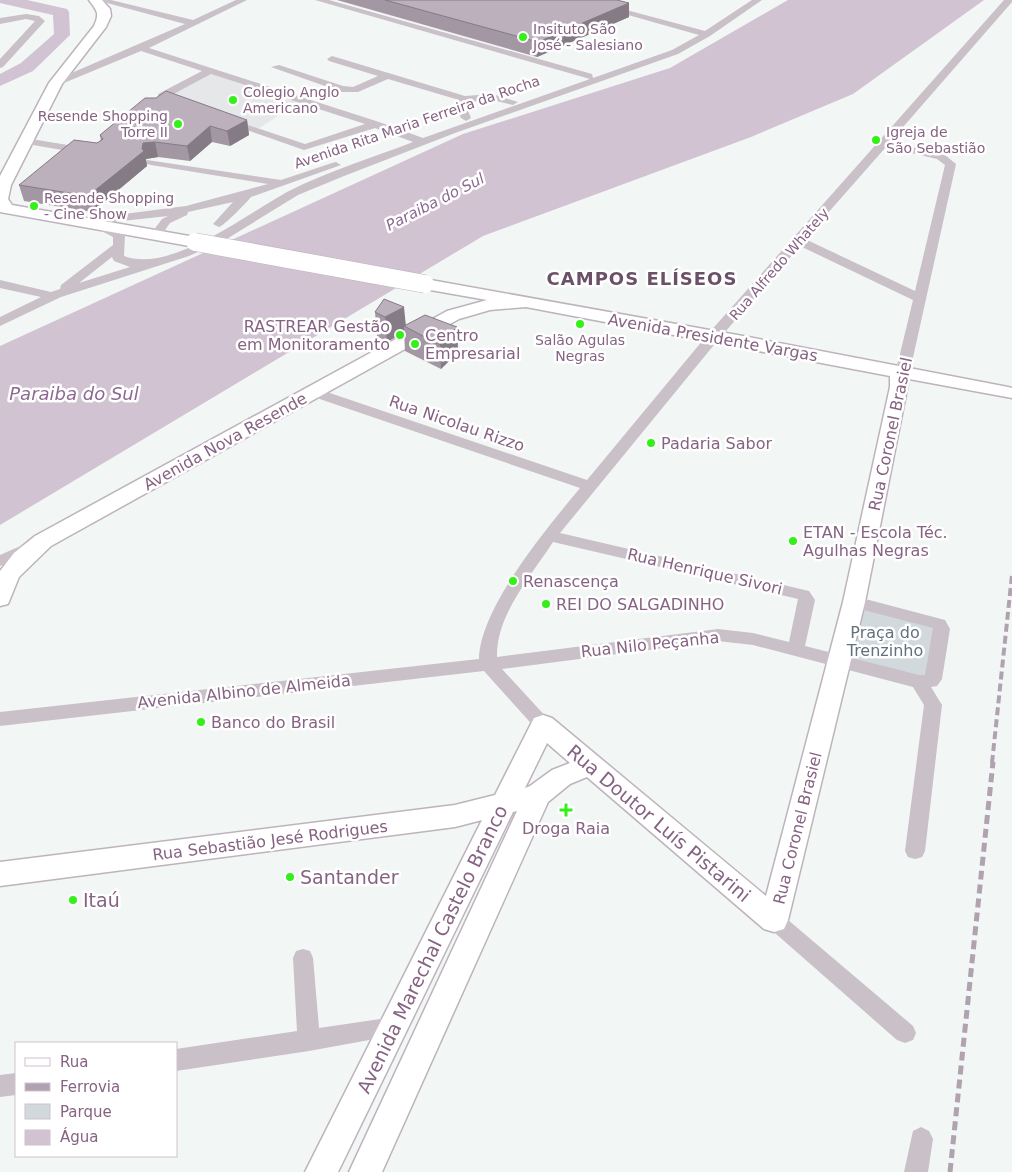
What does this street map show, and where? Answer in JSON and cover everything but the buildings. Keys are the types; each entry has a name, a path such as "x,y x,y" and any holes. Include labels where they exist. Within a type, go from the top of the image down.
{"street":[{"path":"3,208 0,199 2,186 24,141 56,82 100,27 105,16 104,10 95,0"},
{"path":"100,0 193,23"},
{"path":"56,82 141,48 243,0"},
{"path":"319,0 589,76"},
{"path":"579,0 704,32"},
{"name":"Avenida Rita Maria Ferreira da Rocha","path":"81,222 189,208 262,190 419,140 675,52 747,0"},
{"name":"Avenida Rita Maria Ferreira da Rocha","path":"220,230 294,193 466,118 662,50 704,32 758,0"},
{"name":"Rua Alfredo Whately","path":"488,664 488,646 499,613 549,536 713,337 1009,0"},
{"path":"0,21 25,16 33,17 40,21 0,66"},
{"path":"141,48 419,140"},
{"path":"0,53 16,50"},
{"path":"332,59 465,99 492,97 513,102"},
{"path":"276,67 354,90 386,76"},
{"path":"180,105 162,98 162,96 210,71"},
{"path":"465,99 461,106 466,118"},
{"path":"217,118 304,147 315,146 375,124"},
{"path":"24,141 100,154"},
{"name":"Rua Coronel Brasiel","path":"774,920 854,602 898,394 900,372 905,362 951,164 941,157 884,143"},
{"path":"152,162 281,184"},
{"path":"0,322 55,295 152,265 220,230 231,209 245,198 262,190"},
{"path":"156,235 172,217 194,211 231,209 260,204 294,193"},
{"name":"Avenida Presidente Vargas","path":"3,208 442,286 1008,394"},
{"path":"194,211 212,217 220,230"},
{"path":"98,225 119,235 118,258 131,263 152,265"},
{"path":"799,241 919,298"},
{"path":"0,284 55,295 120,245"},
{"path":"442,286 459,294 462,298 460,307 453,315"},
{"name":"Avenida Nova Resende","path":"2,578 23,557 44,541 453,315 489,305 526,302"},
{"name":"Rua Nicolau Rizzo","path":"313,392 590,486"},
{"name":"Rua Henrique Sivori","path":"549,536 803,595 807,600 795,651"},
{"path":"839,662 919,682 931,681 933,678 942,628 939,624 854,602"},
{"name":"Rua Nilo Peçanha","path":"488,664 718,635 753,639 839,662"},
{"name":"Avenida Albino de Almeida","path":"0,719 488,664"},
{"name":"Rua Doutor Luís Pistarini","path":"488,664 543,725 905,1033"},
{"path":"915,851 933,705 919,682"},
{"name":"Avenida Marechal Castelo Branco","path":"321,1172 543,725"},
{"name":"Avenida Marechal Castelo Branco","path":"365,1172 538,795 561,777 591,765"},
{"name":"Rua Sebastião Jesé Rodrigues","path":"0,874 455,816 538,795"},
{"path":"303,958 309,1040"},
{"path":"178,1060 394,1027"},
{"path":"0,1086 15,1084"},
{"path":"916,1172 921,1139"}],"shaded area":[{"name":"Colegio Anglo Americano","path":"211,74 299,102 258,129 167,97"}],"green space":[{"name":"Praça do Trenzinho","path":"860,608 938,626 928,680 845,660"}],"water":[{"name":"Paraiba do Sul","path":"788,0 984,0 853,94 751,137 483,236 0,525 0,346 463,134 670,68"}],"waterway":[{"path":"0,81 27,67 62,35 61,12 5,0"}],"railway":[{"path":"992,763 1012,575"},
{"path":"950,1172 993,762"}],"place":[{"name":"Insituto São José - Salesiano","path":"523,37"},
{"name":"Colegio Anglo Americano","path":"233,100"},
{"name":"Resende Shopping Torre II","path":"178,124"},
{"name":"Igreja de São Sebastião","path":"876,140"},
{"name":"Resende Shopping - Cine Show","path":"34,206"},
{"name":"Salão Agulas Negras","path":"580,324"},
{"name":"RASTREAR Gestão em Monitoramento","path":"400,335"},
{"name":"Centro Empresarial","path":"415,344"},
{"name":"Padaria Sabor","path":"651,443"},
{"name":"ETAN - Escola Téc. Agulhas Negras","path":"793,541"},
{"name":"Renascença","path":"513,581"},
{"name":"REI DO SALGADINHO","path":"546,604"},
{"name":"Banco do Brasil","path":"201,722"},
{"name":"Droga Raia","path":"566,810"},
{"name":"Santander","path":"290,877"},
{"name":"Itaú","path":"73,900"}],"district":[{"name":"CAMPOS ELÍSEOS","path":"642,279"}]}
